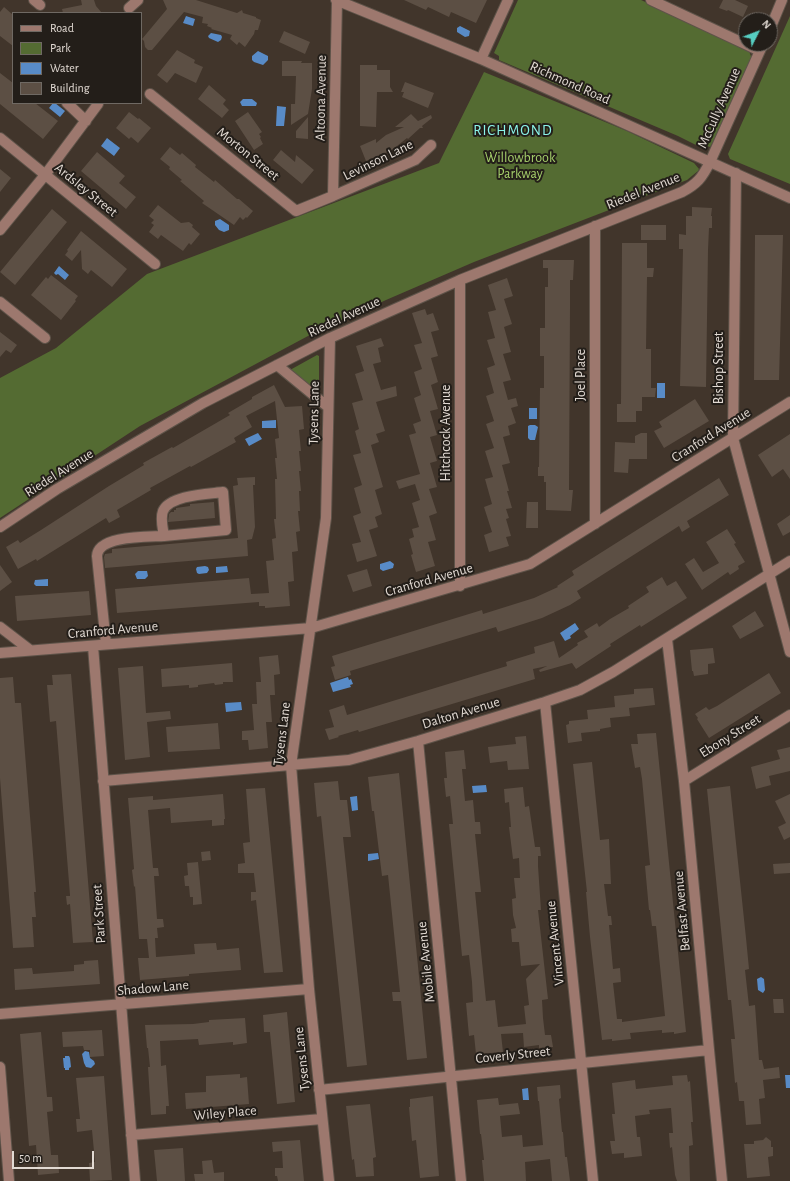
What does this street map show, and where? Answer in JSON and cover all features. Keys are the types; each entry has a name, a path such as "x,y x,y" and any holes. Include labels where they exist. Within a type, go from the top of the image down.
{"street":[{"path":"129,8 138,0"},
{"name":"Richmond Road","path":"336,0 481,59 790,198"},
{"name":"Altoona Avenue","path":"334,196 336,0"},
{"path":"481,59 508,0"},
{"path":"650,0 738,37"},
{"path":"777,12 782,0"},
{"name":"McCully Avenue","path":"710,162 760,52"},
{"name":"Morton Street","path":"150,94 296,211 334,196"},
{"path":"68,104 86,121"},
{"path":"0,230 45,175 98,104"},
{"name":"Ardsley Street","path":"0,138 154,264"},
{"name":"Levinson Lane","path":"334,196 415,160 431,145"},
{"name":"Riedel Avenue","path":"0,527 57,489 203,403 330,338 460,280 682,192 697,183 710,162"},
{"name":"Bishop Street","path":"736,173 733,438 790,652"},
{"name":"Joel Place","path":"595,226 595,524"},
{"name":"Hitchcock Avenue","path":"460,280 460,586"},
{"path":"0,302 44,338"},
{"name":"Tysens Lane","path":"329,1181 309,989 291,765 326,518 330,338"},
{"path":"277,365 328,408"},
{"name":"Cranford Avenue","path":"0,653 311,628 460,586 530,564 790,402"},
{"path":"106,644 97,556 99,548 116,540 164,536 226,530 223,492 178,499 168,505 163,511 162,517 164,536"},
{"name":"Dalton Avenue","path":"103,780 349,760 418,741 545,702 580,690 614,672 790,561"},
{"path":"0,627 30,650"},
{"name":"Belfast Avenue","path":"667,639 684,781 722,1181"},
{"name":"Park Street","path":"93,646 135,1181"},
{"name":"Vincent Avenue","path":"545,702 593,1181"},
{"name":"Ebony Street","path":"684,781 790,715"},
{"name":"Mobile Avenue","path":"418,741 461,1181"},
{"name":"Shadow Lane","path":"0,1014 309,989"},
{"name":"Coverly Street","path":"320,1090 580,1062 709,1050"},
{"path":"0,1067 9,1181"},
{"name":"Wiley Place","path":"131,1135 322,1119"}],"green space":[{"path":"518,0 641,0 738,44 738,52 749,52 752,59 719,132 710,147 707,146 704,149 678,136 499,60 499,56 494,53"},
{"path":"790,16 790,184 730,159 728,154 774,52 778,52 778,43"},
{"name":"Willowbrook Parkway","path":"484,72 627,131 694,163 699,169 687,180 474,262 308,336 140,426 0,518 0,378 56,348 147,274 439,163"},
{"path":"317,355 319,356 318,392 290,370"}],"water":[{"path":"186,16 195,19 193,26 183,23"},
{"path":"460,26 470,31 469,36 465,37 457,32 457,28"},
{"path":"211,33 221,35 221,40 218,42 209,38 208,36"},
{"path":"258,51 268,56 268,60 263,65 252,60 252,56"},
{"path":"243,99 252,99 257,103 256,106 242,106 240,102"},
{"path":"52,104 56,104 65,111 60,117 49,108"},
{"path":"277,106 286,107 284,126 276,126"},
{"path":"107,138 120,148 114,156 101,146"},
{"path":"220,219 229,225 229,230 224,232 219,230 215,225 215,221"},
{"path":"59,266 69,275 65,280 58,274 56,275 54,273"},
{"path":"657,383 665,383 665,398 657,398"},
{"path":"529,408 537,408 537,419 529,419"},
{"path":"276,420 276,428 262,428 262,421"},
{"path":"535,425 538,427 535,440 530,440 528,438 528,426"},
{"path":"258,433 262,439 249,446 245,439"},
{"path":"390,561 394,564 393,568 383,571 380,569 380,564"},
{"path":"227,566 228,572 216,573 216,567"},
{"path":"197,567 208,567 209,570 207,573 197,573"},
{"path":"138,571 147,571 148,576 145,579 137,579 135,574"},
{"path":"48,579 48,586 36,586 34,584 35,580"},
{"path":"575,623 579,629 570,636 571,638 565,641 560,633"},
{"path":"348,677 349,680 351,679 353,684 350,685 351,687 333,692 330,683"},
{"path":"241,702 242,710 226,712 225,703"},
{"path":"486,785 487,792 473,793 472,786"},
{"path":"357,796 358,810 352,811 350,797"},
{"path":"378,853 379,859 368,861 368,854"},
{"path":"761,977 764,979 765,990 763,993 758,990 757,979"},
{"path":"85,1051 89,1052 90,1058 94,1061 95,1064 91,1068 86,1067 84,1063 82,1054"},
{"path":"65,1056 69,1056 70,1058 71,1067 69,1070 65,1070 64,1068 63,1058 65,1058"},
{"path":"785,1075 790,1075 790,1088 786,1088"},
{"path":"528,1088 529,1100 523,1100 522,1089"}],"building":[{"path":"81,0 94,0 96,6 101,12 63,12 62,9 82,5"},
{"path":"163,0 196,0 237,13 242,10 243,13 261,20 258,30 255,30 245,47 239,42 237,45 230,39 232,35 211,29 212,28 207,26 208,24 202,23 203,17 184,12 152,50 148,50 142,39 167,9"},
{"path":"404,0 487,0 476,23 451,12 449,17 428,7 426,10"},
{"path":"723,0 735,0 748,6 745,12 738,12 738,15 719,8"},
{"path":"4,7 12,14 12,45 0,36 0,12"},
{"path":"284,31 310,42 305,54 279,42"},
{"path":"177,50 195,60 194,63 203,67 196,83 175,73 167,83 157,75"},
{"path":"282,61 302,61 301,63 312,63 312,89 308,114 291,125 291,104 295,104 296,76 282,76"},
{"path":"360,65 377,65 377,70 390,70 390,87 393,92 377,92 376,127 360,126"},
{"path":"0,73 12,82 12,104 36,104 58,121 43,139 0,104"},
{"path":"405,82 434,93 428,108 402,97 404,92 401,92"},
{"path":"209,85 226,100 223,104 229,110 222,118 198,99"},
{"path":"129,112 151,128 138,143 131,137 129,139 116,128"},
{"path":"248,112 262,132 259,134 263,144 254,150 235,121"},
{"path":"411,114 418,121 431,115 432,118 422,126 423,128 420,128 408,139 407,138 392,150 366,161 360,146 376,139 376,143 386,135 404,127 395,127"},
{"path":"308,117 308,139 296,138 296,131"},
{"path":"170,147 180,155 182,153 196,165 195,167 214,182 215,180 253,211 243,220 240,217 234,225 202,203 204,201 180,181 182,180 160,159"},
{"path":"281,150 295,162 296,155 314,170 302,184 273,160"},
{"path":"97,152 125,176 119,183 136,197 126,209 81,171"},
{"path":"0,169 11,178 0,192"},
{"path":"158,205 181,223 189,222 200,234 191,245 189,243 183,251 161,235 158,239 149,232 154,225 151,223 154,220 149,216"},
{"path":"692,207 712,208 712,228 709,228 708,250 706,387 680,386 683,249 679,249 679,234 686,235 686,216 692,216"},
{"path":"52,209 67,222 15,285 0,272"},
{"path":"641,225 666,225 666,240 641,240"},
{"path":"81,231 127,269 112,287 91,270 88,274 82,269 81,250 72,261 65,255"},
{"path":"755,235 783,235 779,380 754,380"},
{"path":"622,243 647,243 647,268 654,268 653,277 647,277 646,349 651,349 651,388 656,388 655,397 642,397 642,411 636,411 636,422 617,422 617,404 621,404"},
{"path":"543,260 574,260 573,280 570,280 569,490 573,490 571,511 546,510 546,482 544,482 544,476 538,476 540,388 544,388 544,356 540,356 540,328 545,328 545,287 548,287 548,268 543,268"},
{"path":"51,275 78,296 75,300 76,301 61,320 31,295 46,277 48,279"},
{"path":"507,278 513,296 504,299 512,324 504,327 511,352 503,354 511,380 503,382 508,400 516,398 518,406 511,408 516,423 508,426 510,435 503,437 510,463 502,465 512,508 506,509 509,518 506,519 511,536 506,537 509,546 489,552 484,535 492,532 484,507 492,504 485,479 493,477 485,451 494,448 486,424 494,421 486,396 494,393 487,368 495,365 487,340 495,338 488,312 496,310 488,285"},
{"path":"425,309 427,315 433,313 439,330 431,332 438,356 431,358 438,382 431,385 438,409 430,411 437,435 430,437 437,461 430,463 437,487 429,489 437,513 429,516 436,540 428,542 435,566 416,572 411,555 413,554 409,539 414,537 412,529 419,527 412,503 420,500 415,484 399,489 396,481 420,474 409,435 416,433 413,424 421,421 414,398 421,395 414,372 422,369 414,345 422,343 412,313"},
{"path":"0,332 17,345 11,353 6,350 0,357"},
{"path":"381,338 384,346 378,348 381,362 373,364 381,390 396,386 397,396 376,402 385,431 376,434 379,442 371,445 383,487 375,490 382,514 375,517 378,527 369,530 377,556 357,562 352,544 361,542 353,516 361,513 354,488 362,485 353,455 361,453 355,431 359,429 352,403 363,400 355,374 364,371 356,346"},
{"path":"274,385 285,407 302,406 304,429 299,430 301,471 299,471 301,491 299,491 300,511 298,511 300,531 296,532 298,551 292,552 294,581 288,582 290,606 265,608 265,606 259,606 259,602 117,613 115,589 249,578 251,594 269,593 266,561 274,560 272,539 276,538 274,519 276,519 275,479 277,479 275,458 277,458 275,439 279,438 275,401 246,416 252,427 234,438 236,442 150,488 151,490 117,510 120,517 109,523 106,518 37,561 36,559 18,569 6,547 18,540 20,543 144,465 143,463 172,447 173,448 230,415 228,413"},
{"path":"695,399 709,421 664,448 654,431 662,427 659,422"},
{"path":"641,433 647,433 647,459 629,459 628,473 614,472 615,442 635,443 635,436"},
{"path":"790,434 790,479 783,469 772,477 758,455"},
{"path":"255,477 255,485 253,485 255,527 252,539 247,540 248,556 105,568 105,554 112,553 112,549 238,538 233,486 238,485 237,478"},
{"path":"719,478 729,495 687,521 690,527 682,532 679,526 577,591 581,598 570,605 542,618 498,632 496,627 350,671 351,675 335,680 331,667 335,666 332,656 482,610 483,614 534,598 558,587 557,586 574,575 572,571"},
{"path":"214,502 215,518 168,522 169,514 174,512 176,508 190,506 190,504"},
{"path":"527,502 538,502 538,528 526,528"},
{"path":"790,515 790,532 783,536 777,524"},
{"path":"727,529 745,562 738,566 739,569 730,575 728,572 702,590 685,564 694,558 703,572 719,563 706,542"},
{"path":"0,565 12,582 0,591"},
{"path":"367,569 372,586 353,592 347,575"},
{"path":"662,577 667,586 676,581 687,598 641,627 640,625 610,644 611,646 576,669 572,663 540,672 539,670 547,666 533,669 535,679 359,732 358,730 329,740 325,729 334,727 329,710 344,705 347,715 507,666 506,662 535,653 534,647 554,641 559,658 578,645 577,643 588,637 584,631 597,623 599,627 629,608 628,606 649,592 646,587"},
{"path":"89,591 91,615 17,621 15,596"},
{"path":"755,611 764,626 740,639 732,626"},
{"path":"713,648 715,663 708,664 708,674 694,676 692,671 690,650"},
{"path":"278,655 280,674 274,675 275,695 270,695 272,722 266,722 268,748 249,750 248,740 242,740 242,731 254,730 252,704 257,704 256,682 261,682 259,657"},
{"path":"232,663 233,682 223,682 223,684 215,685 214,683 198,685 198,687 189,688 189,685 162,687 161,669"},
{"path":"143,666 146,713 170,711 171,719 147,722 150,757 125,760 118,668"},
{"path":"769,673 781,693 709,738 695,714 706,707 709,710 717,706"},
{"path":"71,674 93,942 73,943 70,904 67,905 66,896 70,895 56,721 50,722 47,685 53,685 52,675"},
{"path":"13,677 15,703 21,703 36,892 34,892 36,917 32,917 34,947 13,948 0,778 0,678"},
{"path":"653,688 655,705 629,708 630,716 610,718 611,727 600,729 600,731 581,733 582,741 568,743 566,725 569,724 569,721 588,719 587,710 615,707 614,696 634,694 634,689"},
{"path":"218,723 220,749 168,752 166,727"},
{"path":"656,733 686,1032 674,1034 674,1032 662,1033 662,1030 630,1033 631,1039 612,1041 612,1039 602,1040 573,764 592,762 600,840 609,839 611,884 604,884 608,916 611,916 612,925 609,925 613,969 620,968 621,982 613,983 617,1019 622,1019 622,1022 665,1016 656,926 652,926 649,910 645,866 650,865 642,779 640,767 635,768 631,744 638,744 637,734"},
{"path":"526,736 529,769 508,770 507,761 490,763 488,747 516,744 515,737"},
{"path":"790,747 790,771 769,776 771,785 756,789 751,767 780,759 777,750"},
{"path":"464,750 466,769 462,769 465,801 473,800 475,822 480,822 481,834 475,834 481,892 475,892 486,1001 495,1000 498,1027 526,1024 524,1006 529,1005 526,979 540,964 521,966 519,942 512,942 511,929 516,928 512,899 516,898 514,878 520,878 519,858 513,859 509,827 511,827 509,802 505,803 504,789 523,787 525,807 529,806 535,847 540,847 541,856 538,856 538,866 541,910 538,910 548,999 542,1000 543,1018 545,1035 551,1035 553,1047 539,1048 539,1045 524,1047 523,1033 501,1034 503,1052 476,1054 474,1035 469,1036 466,1003 473,1002 472,982 469,955 462,956 449,824 453,824 450,796 446,797 444,778 447,778 445,752"},
{"path":"399,773 427,1058 407,1060 401,1001 393,1001 392,992 400,992 388,875 382,876 368,777"},
{"path":"338,781 340,800 347,800 351,837 343,837 367,1065 347,1067 321,816 317,817 314,783"},
{"path":"730,786 749,969 745,970 749,1006 755,1005 759,1060 762,1060 764,1069 779,1067 780,1078 763,1080 765,1098 759,1099 761,1124 746,1125 744,1101 739,1101 737,1082 735,1083 731,1039 735,1039 731,1000 728,1000 707,789"},
{"path":"265,788 283,972 264,973 256,900 251,901 251,892 256,892 254,873 238,873 238,864 245,863 243,843 250,842 246,789"},
{"path":"223,794 224,825 212,826 212,820 171,823 170,808 148,810 153,868 158,868 159,876 154,876 157,919 163,919 164,927 157,928 158,938 155,938 156,957 195,954 194,944 216,943 217,950 239,948 241,970 140,980 138,958 149,958 147,939 139,939 135,886 134,887 132,870 134,869 128,798 153,796 153,800"},
{"path":"790,794 790,837 784,840 778,827 786,823 775,801"},
{"path":"210,851 211,860 202,861 201,852"},
{"path":"198,862 202,904 193,905 193,897 190,897 189,886 185,886 184,876 188,875 187,863"},
{"path":"790,863 790,873 774,874 773,864"},
{"path":"98,960 100,984 15,990 14,969 32,968 33,974 74,971 74,965 84,964 84,961"},
{"path":"773,999 783,999 784,1013 774,1013"},
{"path":"287,1012 295,1102 277,1104 270,1032 264,1032 263,1015"},
{"path":"245,1018 247,1043 233,1045 233,1042 199,1045 198,1039 160,1041 161,1066 166,1065 169,1106 166,1106 166,1114 151,1115 148,1067 150,1067 145,1025 193,1024 209,1022 209,1020"},
{"path":"102,1030 104,1056 90,1057 90,1050 84,1050 83,1046 63,1047 62,1032"},
{"path":"41,1032 47,1097 52,1097 53,1111 47,1112 51,1155 58,1155 59,1173 38,1175 36,1145 29,1146 20,1034"},
{"path":"240,1074 240,1078 247,1077 249,1104 186,1109 185,1093 206,1092 206,1076"},
{"path":"687,1075 688,1082 690,1081 693,1122 691,1122 693,1145 689,1146 690,1181 677,1181 675,1175 669,1133 673,1133 671,1108 649,1110 650,1114 635,1116 637,1137 640,1137 642,1156 624,1158 624,1153 612,1154 610,1141 615,1141 612,1114 615,1114 612,1083 635,1080 636,1089 673,1085 672,1076"},
{"path":"104,1076 112,1180 90,1181 89,1163 95,1162 92,1130 77,1132 76,1119 80,1119 76,1078"},
{"path":"560,1085 561,1098 559,1099 562,1132 570,1181 552,1181 550,1159 525,1162 526,1181 484,1181 482,1160 484,1160 477,1100 498,1098 499,1105 518,1103 520,1114 500,1116 502,1137 522,1135 523,1147 543,1145 537,1087"},
{"path":"433,1096 439,1176 420,1178 416,1140 412,1141 409,1107 410,1099"},
{"path":"370,1104 376,1157 373,1158 374,1176 356,1177 354,1159 352,1160 346,1106"},
{"path":"766,1137 771,1141 771,1147 773,1147 773,1156 768,1157 770,1176 747,1178 744,1144 754,1144 754,1141 763,1140"},
{"path":"300,1140 304,1181 278,1181 277,1176 275,1176 275,1168 283,1168 282,1151 273,1152 272,1142"},
{"path":"183,1148 185,1181 157,1181 154,1150"},
{"path":"212,1160 214,1173 224,1172 224,1181 195,1181 194,1174 203,1174 202,1161"}],"district":[{"name":"RICHMOND","path":"513,130"}]}
